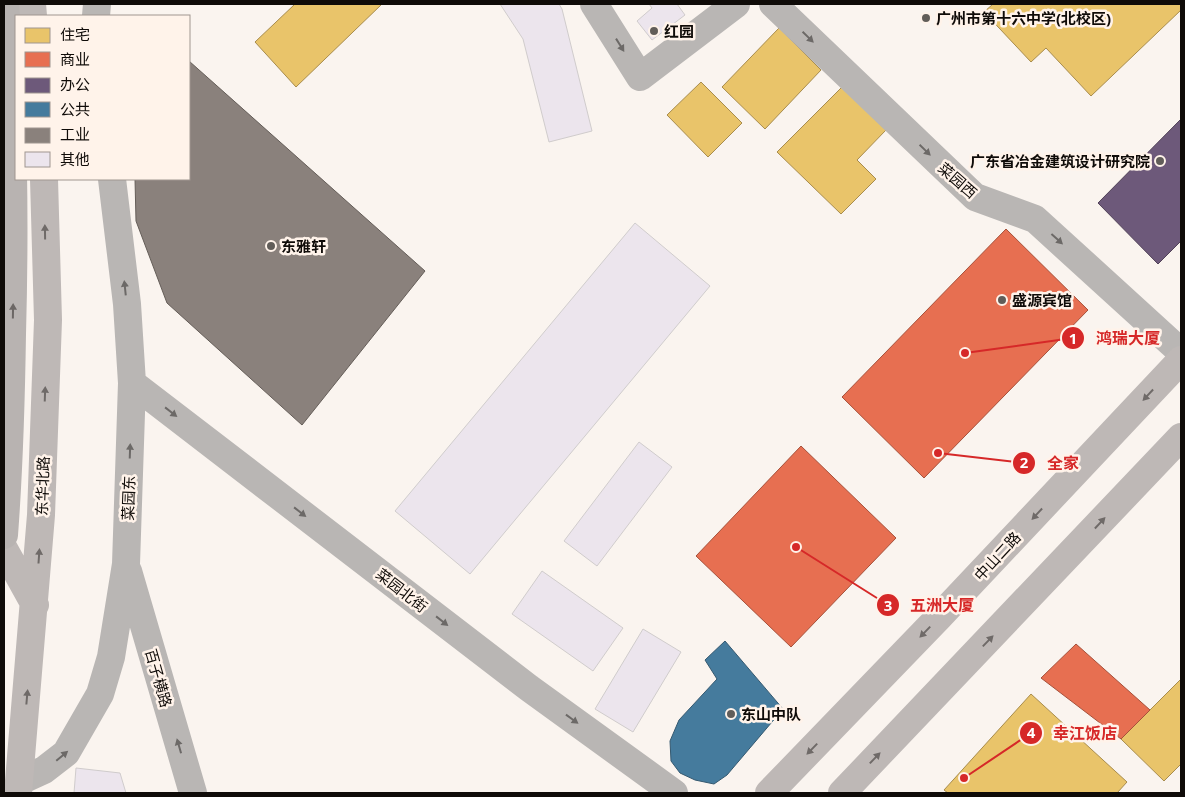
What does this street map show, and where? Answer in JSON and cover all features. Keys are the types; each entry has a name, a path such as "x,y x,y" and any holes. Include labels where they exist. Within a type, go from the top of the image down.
{"highway":[{"path":"4,534 11,407 14,235 13,133 5,4"}],"main road":[{"name":"东华北路","path":"14,785 35,605 41,515 48,320 44,180"},
{"name":"中山二路","path":"769,793 939,617 1181,360"},
{"path":"842,793 1181,437"},
{"path":"4,457 41,515"},
{"path":"4,549 35,605"}],"street":[{"path":"594,4 640,77 736,4"},
{"name":"菜园西","path":"773,4 975,197 1035,219 1181,352"},
{"name":"菜园东","path":"14,785 44,770 66,753 100,694 111,657 126,564 132,383 127,304 112,180"},
{"name":"菜园北街","path":"132,383 529,688 674,793"},
{"name":"百子横路","path":"126,564 193,793"}],"building: 住宅":[{"path":"295,4 382,4 296,87 255,42"},
{"path":"993,4 1181,4 1181,10 1091,96 1046,48 1031,62 984,12"},
{"path":"779,28 821,70 765,129 722,87"},
{"path":"701,82 742,123 708,157 667,115"},
{"path":"842,87 886,130 857,160 876,179 841,214 777,152"},
{"path":"1181,679 1181,764 1164,781 1121,739"},
{"path":"1031,694 1127,782 1117,793 948,793 944,790"}],"building: 商业":[{"path":"1006,229 1088,310 924,478 842,397"},
{"path":"801,446 896,538 791,647 696,556"},
{"path":"1076,644 1150,710 1121,739 1041,678"}],"building: 办公":[{"name":"广东省冶金建筑设计研究院","path":"1181,119 1181,241 1158,264 1098,203"}],"building: 公共":[{"name":"东山中队","path":"725,641 783,709 727,775 714,784 695,780 680,773 671,761 670,741 679,720 717,679 705,660"}],"building: 工业":[{"name":"东雅轩","path":"190,62 425,271 302,425 167,303 136,221 135,180 190,180"}],"building: 其他":[{"path":"500,4 559,4 562,9 592,131 549,142 523,39"},
{"name":"红园","path":"649,4 677,4 685,15 652,40 637,21 652,8"},
{"path":"635,223 710,286 470,574 395,511"},
{"path":"639,442 672,467 597,566 564,541"},
{"path":"542,571 623,628 593,671 512,614"},
{"path":"643,629 681,652 633,732 595,709"},
{"path":"76,768 120,773 126,793 74,793"}],"place":[{"name":"广州市第十六中学(北校区)","path":"926,18"},
{"name":"红园","path":"654,31"},
{"name":"广东省冶金建筑设计研究院","path":"1160,161"},
{"name":"东雅轩","path":"271,246"},
{"name":"盛源宾馆","path":"1002,300"},
{"name":"鸿瑞大厦","path":"965,353"},
{"name":"全家","path":"938,453"},
{"name":"五洲大厦","path":"796,547"},
{"name":"东山中队","path":"731,714"},
{"name":"幸江饭店","path":"964,778"}]}
